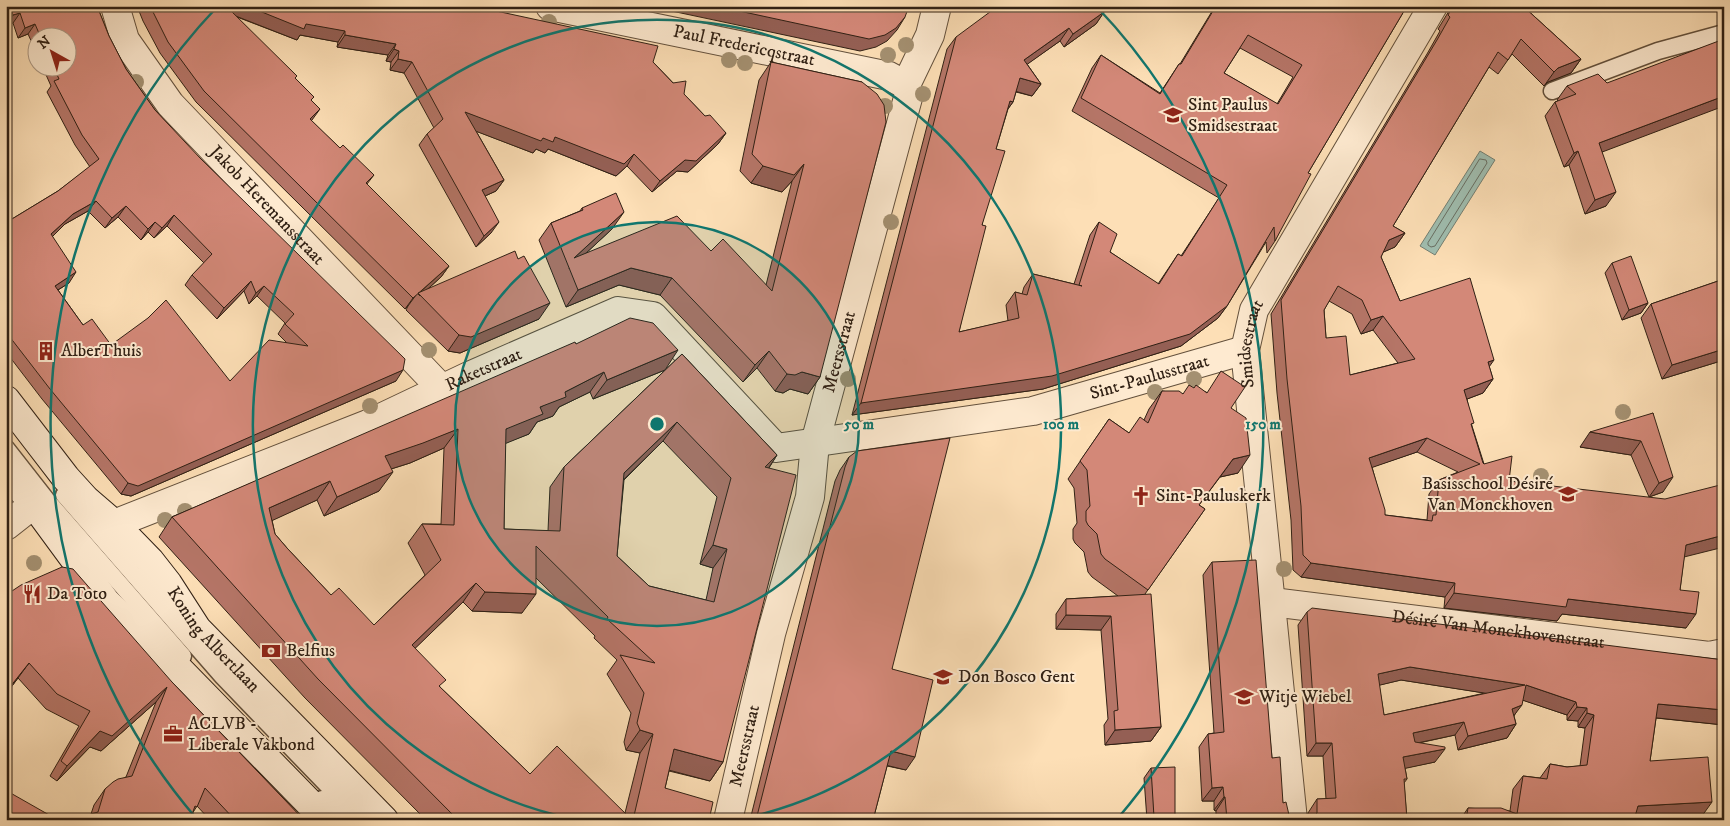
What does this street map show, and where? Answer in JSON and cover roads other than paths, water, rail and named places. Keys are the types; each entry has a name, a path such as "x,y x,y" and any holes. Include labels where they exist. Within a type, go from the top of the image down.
{"street":[{"name":"Jakob Heremansstraat","path":"115,6 125,40 170,104 442,389"},
{"name":"Paul Fredericqstraat","path":"550,6 889,76 906,85"},
{"name":"Meersstraat","path":"728,820 772,634 810,497 815,443 909,94 906,85 930,35 937,6"},
{"name":"Smidsestraat","path":"1292,820 1272,602 1245,350 1254,310 1434,6"},
{"name":"Raketstraat","path":"114,524 368,424 618,311 653,316 776,448 815,443"},
{"name":"Sint-Paulusstraat","path":"815,443 1033,411 1245,350"},
{"name":"Koning Albertlaan","path":"6,400 106,602 122,618 153,643 326,820"},
{"name":"Koning Albertlaan","path":"6,471 50,491 86,500 114,524 150,561 168,584 198,630 384,820"},
{"path":"6,526 50,491"},
{"name":"Désiré Van Monckhovenstraat","path":"1272,602 1708,656 1724,653"}],"lane":[{"path":"1552,91 1658,51 1724,33"},
{"path":"6,422 50,491 211,688 344,820"},
{"path":"6,448 50,491 223,677 361,820"}],"water":[{"path":"1480,151 1495,160 1435,255 1420,246"}],"place":[{"name":"Sint Paulus Smidsestraat","path":"1173,115"},
{"name":"AlberThuis","path":"46,351"},
{"name":"Basisschool Désiré Van Monckhoven","path":"1568,494"},
{"name":"Sint-Pauluskerk","path":"1141,496"},
{"name":"Da Toto","path":"32,594"},
{"name":"Belfius","path":"271,651"},
{"name":"Don Bosco Gent","path":"943,677"},
{"name":"Witje Wiebel","path":"1244,697"},
{"name":"ACLVB - Liberale Vakbond","path":"173,734"}]}
